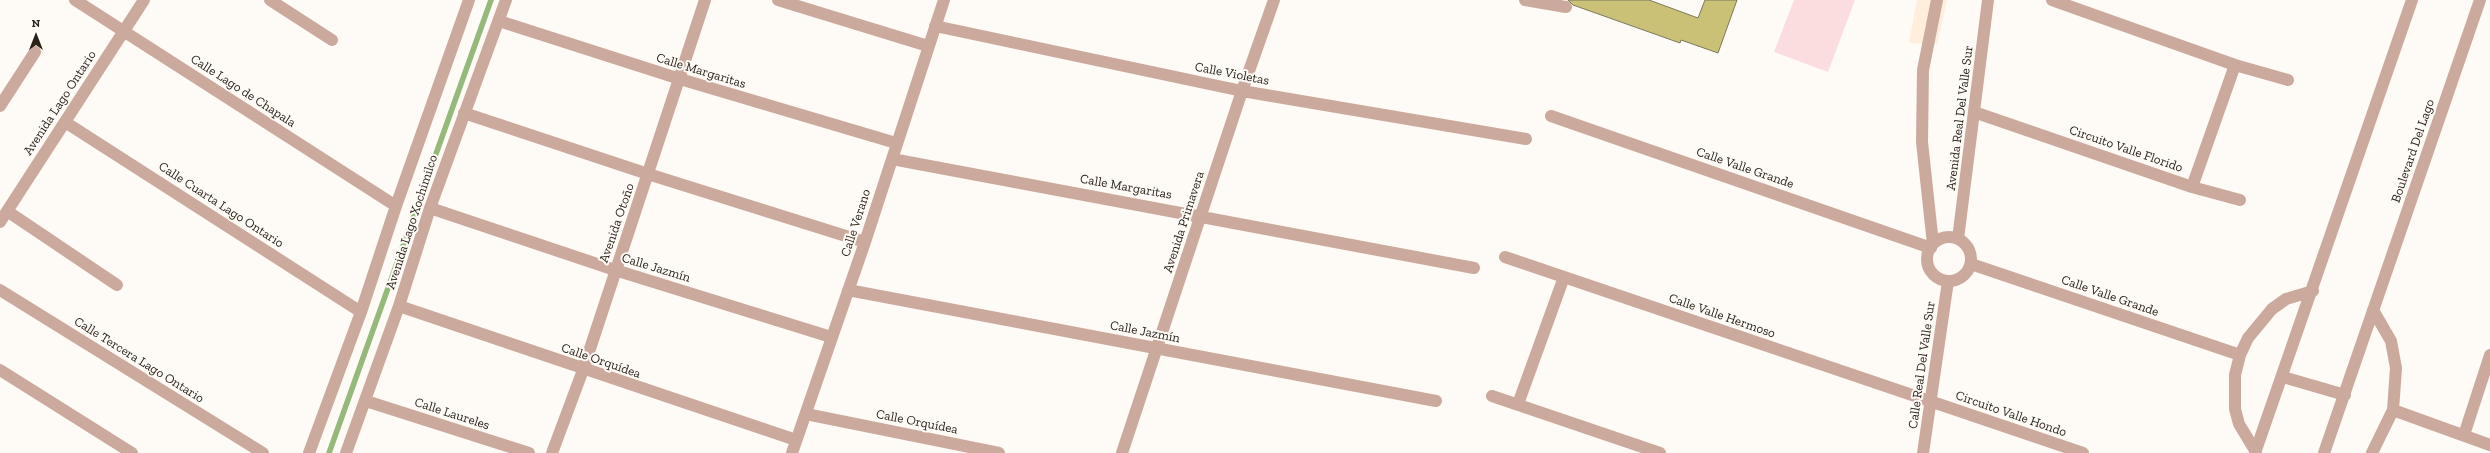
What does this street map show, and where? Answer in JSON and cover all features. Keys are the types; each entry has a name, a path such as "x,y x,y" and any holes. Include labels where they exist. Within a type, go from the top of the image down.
{"street":[{"name":"Calle Lago de Chapala","path":"75,0 396,206"},
{"name":"Avenida Lago Ontario","path":"0,222 144,0"},
{"path":"270,0 332,40"},
{"name":"Avenida Lago Xochimilco","path":"310,453 361,312 396,206 469,0"},
{"name":"Avenida Lago Xochimilco","path":"346,453 399,306 430,208 506,0"},
{"name":"Avenida Otoño","path":"552,453 583,370 615,270 680,80 704,0"},
{"path":"778,0 928,46"},
{"name":"Calle Verano","path":"792,453 892,159 944,0"},
{"name":"Avenida Primavera","path":"1122,453 1242,91 1274,0"},
{"path":"1525,0 1566,7"},
{"name":"Avenida Real Del Valle Sur","path":"1932,246 1922,142 1923,70 1937,0"},
{"name":"Avenida Real Del Valle Sur","path":"1958,239 1988,0"},
{"path":"2052,0 2235,65 2288,80"},
{"path":"2255,453 2313,291 2412,0"},
{"name":"Boulevard Del Lago","path":"2324,453 2480,0"},
{"name":"Calle Margaritas","path":"499,21 680,80 896,143"},
{"name":"Calle Violetas","path":"935,26 1242,91 1526,139"},
{"path":"0,106 35,52"},
{"name":"Circuito Valle Florido","path":"1974,112 2192,187 2235,65"},
{"path":"464,113 648,174 864,242"},
{"name":"Calle Valle Grande","path":"1551,116 1932,246"},
{"name":"Calle Cuarta Lago Ontario","path":"65,122 361,312"},
{"name":"Calle Margaritas","path":"892,159 1201,215 1474,268"},
{"path":"2192,187 2240,200"},
{"name":"Calle Jazmín","path":"430,208 615,270 831,336"},
{"path":"6,211 117,285"},
{"path":"1945,238 1958,239 1966,245 1971,254 1971,264 1966,273 1958,279 1948,281 1939,279 1932,273 1928,256 1932,246 1945,238"},
{"name":"Calle Valle Hermoso","path":"1505,257 1930,401"},
{"name":"Calle Valle Grande","path":"1971,264 2240,355"},
{"path":"1518,404 1564,277"},
{"name":"Calle Real Del Valle Sur","path":"1923,453 1948,281"},
{"name":"Calle Tercera Lago Ontario","path":"0,290 263,453"},
{"name":"Calle Jazmín","path":"848,290 1436,401"},
{"path":"2255,453 2239,424 2235,409 2235,375 2240,355 2248,338 2272,309 2286,299 2313,291"},
{"name":"Calle Orquídea","path":"399,306 583,370 796,440"},
{"path":"2372,453 2393,410 2396,368 2391,341 2373,310"},
{"path":"2464,435 2490,355"},
{"path":"0,370 132,453"},
{"path":"2283,377 2345,395"},
{"path":"1492,396 1660,453"},
{"name":"Calle Laureles","path":"366,401 529,453"},
{"name":"Circuito Valle Hondo","path":"1930,401 2083,453"},
{"path":"2393,410 2490,445"},
{"name":"Calle Orquídea","path":"806,414 999,453"}],"shaded area":[{"path":"1794,0 1855,0 1828,72 1774,52"},
{"path":"1917,0 1947,0 1937,44 1909,43"}],"building":[{"path":"1568,0 1649,0 1698,18 1705,0 1737,0 1718,53 1681,40 1680,43 1573,5"}],"waterway":[{"path":"329,453 491,0"}]}
